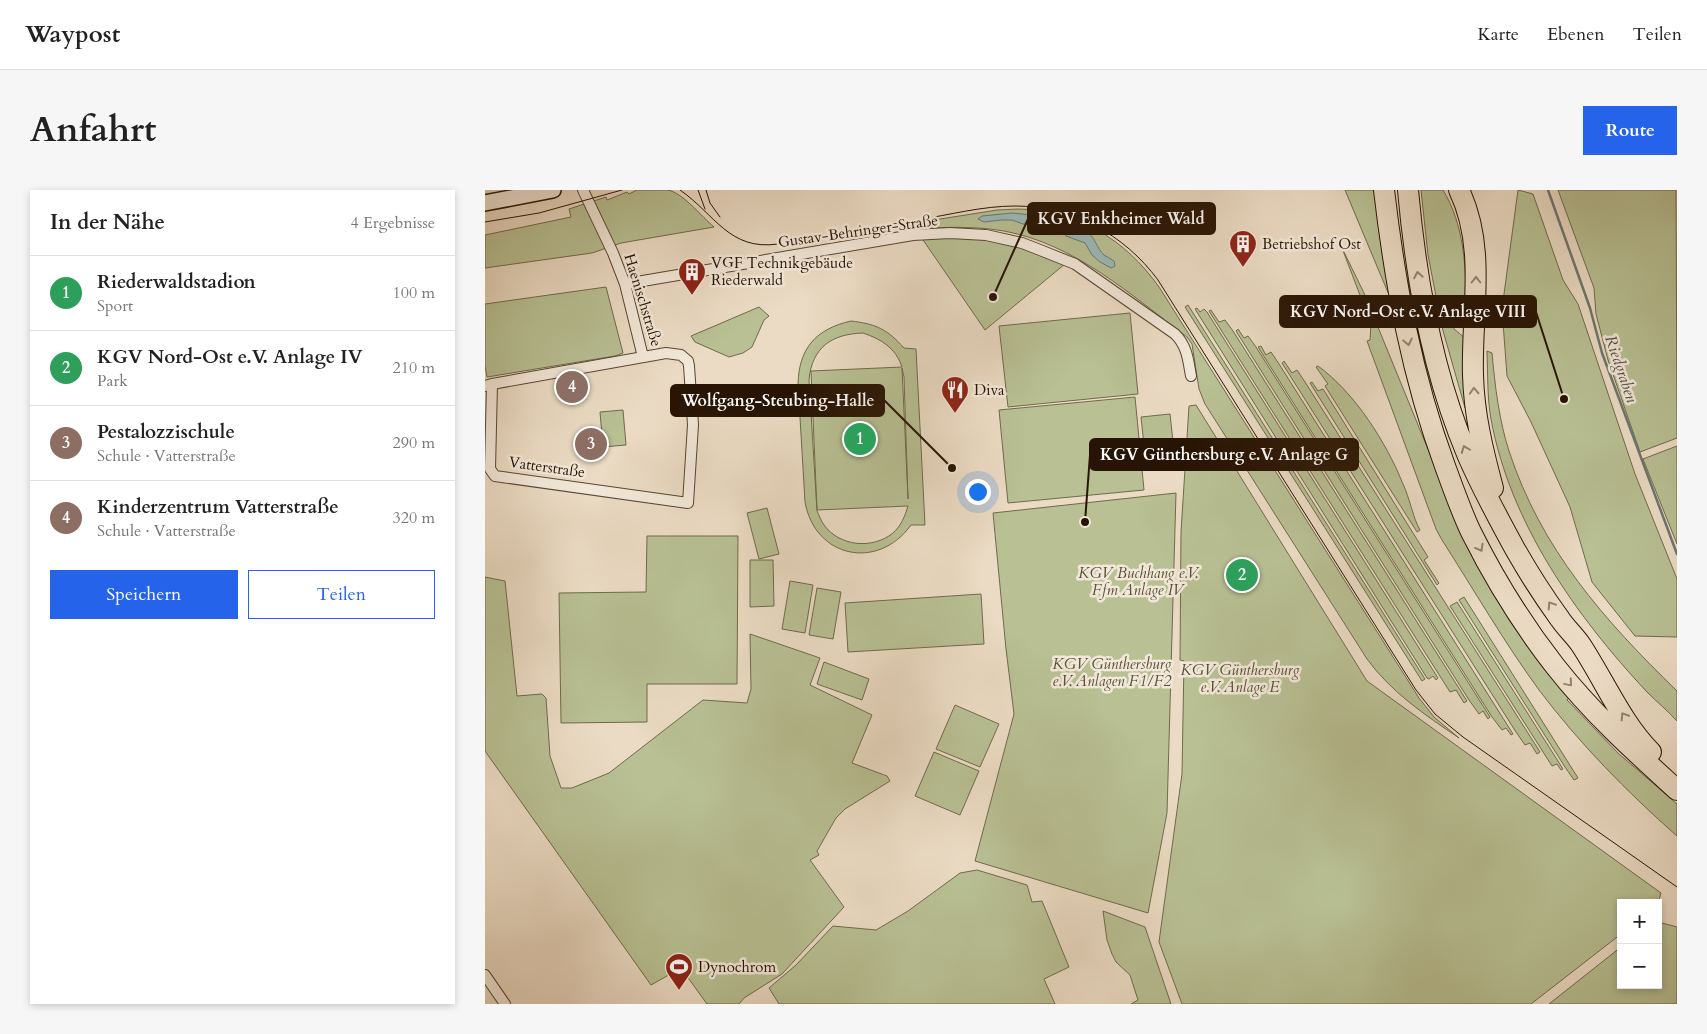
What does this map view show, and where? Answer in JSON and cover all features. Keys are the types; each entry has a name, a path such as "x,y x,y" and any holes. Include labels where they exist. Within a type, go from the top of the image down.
{"highway":[{"path":"1385,190 1398,294 1411,353 1431,428 1471,532 1508,599 1546,654 1579,696 1616,734 1650,759 1677,775"},
{"path":"1408,190 1417,270 1435,356 1453,417 1478,479 1515,549 1559,618 1580,644 1650,759 1677,790"},
{"path":"1459,190 1471,224 1475,250 1474,397 1484,454 1502,524"}],"main road":[{"path":"485,202 553,190"}],"street":[{"name":"Haenischstraße","path":"583,190 613,253 625,284 643,357 666,353 676,354 685,358 689,366 693,425 688,503"},
{"name":"Gustav-Behringer-Straße","path":"625,284 913,235 950,233 986,235 1022,243 1075,264 1175,334 1185,346 1191,376"},
{"name":"Vatterstraße","path":"643,357 489,385 491,473 495,476 688,503"},
{"path":"485,976 505,1004"}],"green space":[{"path":"637,190 668,190 674,192 686,200 714,227 621,243 592,253 485,268 485,235 571,217 569,209 606,197 607,200 627,192 629,194"},
{"path":"1345,190 1376,190 1381,244 1397,314"},
{"path":"1421,190 1443,190 1460,231 1464,260 1466,305 1450,307 1454,329 1466,339 1470,407 1465,408 1442,327 1428,255"},
{"path":"1518,190 1533,194 1563,280 1578,304 1635,474 1677,579 1677,637 1635,636 1592,582 1570,507 1531,422 1507,376 1502,309"},
{"path":"1558,190 1676,190 1677,438 1640,452 1608,360 1596,314 1594,288"},
{"path":"997,210 1040,211 1080,221 1115,241 1146,270 1159,287 1419,698 1434,717 1459,738 1421,712 1387,682 1367,659 1205,404 1199,389 1192,344 1187,337 1101,273 1055,247 1004,231 960,227 916,229 915,223"},
{"path":"953,235 1016,244 1065,264 985,330 921,237"},
{"path":"1342,248 1364,293 1443,486 1570,696 1567,700 1618,753 1677,804 1677,836 1604,766 1554,710 1489,616 1442,540 1436,529 1367,341 1370,340 1371,324"},
{"path":"606,287 623,353 615,356 487,377 485,366 485,304"},
{"path":"1188,305 1425,679 1422,681 1185,307"},
{"path":"759,307 769,316 764,320 752,347 743,353 729,357 695,342 691,336"},
{"path":"1197,308 1200,312 1204,309 1207,312 1438,678 1436,680 1433,676 1429,679 1427,678 1195,309"},
{"path":"1211,310 1219,322 1225,320 1233,331 1467,701 1464,703 1456,690 1450,692 1209,311"},
{"path":"1130,313 1138,394 1008,407 999,326"},
{"path":"851,321 867,324 881,328 904,348 916,349 925,525 911,525 897,540 882,549 866,553 849,552 834,546 821,536 811,521 805,502 798,384 799,371 806,350 819,335 828,329","holes":["863,333 882,341 892,349 902,367 811,371 817,510 908,506 902,521 893,533 875,542 856,543 838,538 830,532 817,511 809,380 811,369 814,359 826,344 842,336","902,368 904,377 908,496"]},
{"path":"1238,329 1244,338 1248,336 1256,347 1490,717 1488,719 1483,711 1479,714 1469,700 1236,331"},
{"path":"1261,346 1266,355 1271,352 1279,364 1513,734 1511,735 1506,728 1502,730 1492,717 1258,347"},
{"path":"1487,351 1492,353 1498,403 1509,451 1522,487 1538,520 1557,551 1600,610 1677,691 1677,721 1647,692 1595,632 1549,566 1530,531 1513,495 1500,457 1491,419 1488,394"},
{"path":"1284,361 1292,373 1297,370 1305,382 1540,752 1537,754 1530,743 1525,745 1516,732 1282,363"},
{"path":"1318,366 1345,390 1378,435 1396,468 1405,490 1420,530 1417,532 1325,386 1328,384 1316,367"},
{"path":"1312,382 1318,391 1323,389 1428,557 1424,560 1439,583 1437,585 1310,383"},
{"path":"1135,397 1144,490 1008,503 999,410"},
{"name":"KGV Günthersburg e.V. Anlage E","path":"1196,405 1367,681 1661,893 1659,899 1617,899 1617,937 1531,1004 1182,1004 1159,942 1182,774 1184,661 1180,660 1181,532 1189,406"},
{"path":"623,410 626,445 603,447 600,412"},
{"path":"1170,414 1175,460 1146,463 1141,417"},
{"path":"1677,446 1677,544 1643,459"},
{"path":"1176,493 1167,813 1148,913 975,861 1014,714 993,513"},
{"path":"767,508 779,554 759,559 747,513"},
{"path":"647,536 738,536 737,684 647,684 647,722 561,723 559,593 646,592"},
{"path":"750,560 773,560 774,606 750,607"},
{"path":"485,577 505,581 517,696 542,694 546,698 550,756 561,788 572,788 609,773 703,700 747,703 751,689 750,634 820,658 810,685 872,715 852,763 887,776 890,781 845,809 836,818 817,851 819,855 810,860 844,907 782,974 744,998 739,1004 707,1004 681,968 651,985 485,751"},
{"path":"790,581 813,585 805,633 782,629"},
{"path":"817,588 841,592 833,639 809,635"},
{"path":"981,594 984,644 848,652 845,603"},
{"path":"1464,597 1578,778 1574,780 1565,767 1459,600"},
{"path":"1457,602 1563,769 1561,770 1557,764 1552,766 1450,606"},
{"path":"824,662 869,679 862,700 817,684"},
{"path":"955,705 999,724 980,767 936,749"},
{"path":"934,752 979,771 960,815 915,796"},
{"path":"977,870 1027,885 1032,902 1042,901 1069,967 1044,979 1055,1004 779,1004 769,988 796,965 833,926 876,930 908,911 960,873"},
{"path":"1103,911 1145,927 1171,1004 1131,1004 1138,1000 1130,975 1116,962 1112,954 1107,940"},
{"path":"1662,923 1677,927 1677,1004 1549,1004 1617,950 1617,989 1662,989"}],"water":[{"path":"1012,213 1052,217 1061,226 1077,228 1087,232 1104,255 1114,261 1115,266 1111,268 1100,262 1092,255 1085,243 1066,236 1061,230 1052,226 1023,224 1012,220 984,222 978,219 982,216"}],"waterway":[{"name":"Riedgraben","path":"1548,190 1590,308 1602,353 1677,554"}],"tram line":[{"path":"485,222 539,213 622,190"},
{"path":"680,190 724,229 747,242 761,245 778,244 1003,206 1036,207 1057,211 1076,217 1113,236 1129,249 1158,280 1416,690 1435,714 1463,737 1677,887"},
{"path":"698,190 705,209"},
{"path":"706,190 710,203 720,217"}],"place":[{"name":"Betriebshof Ost","path":"1243,268"},
{"name":"VGF Technikgebäude Riederwald","path":"692,296"},
{"name":"KGV Enkheimer Wald","path":"993,297"},
{"name":"Kinderzentrum Vatterstraße","path":"572,387"},
{"name":"KGV Nord-Ost e.V. Anlage VIII","path":"1564,399"},
{"name":"Diva","path":"955,414"},
{"name":"Riederwaldstadion","path":"860,439"},
{"name":"Pestalozzischule","path":"591,444"},
{"name":"Wolfgang-Steubing-Halle","path":"952,468"},
{"name":"KGV Günthersburg e.V. Anlage G","path":"1085,522"},
{"name":"KGV Nord-Ost e.V. Anlage IV","path":"1242,575"},
{"name":"Dynochrom","path":"679,991"}],"park label":[{"name":"KGV Buchhang e.V. Ffm Anlage IV","path":"1138,582"},
{"name":"KGV Günthersburg e.V. Anlagen F1/F2","path":"1112,672"}]}
